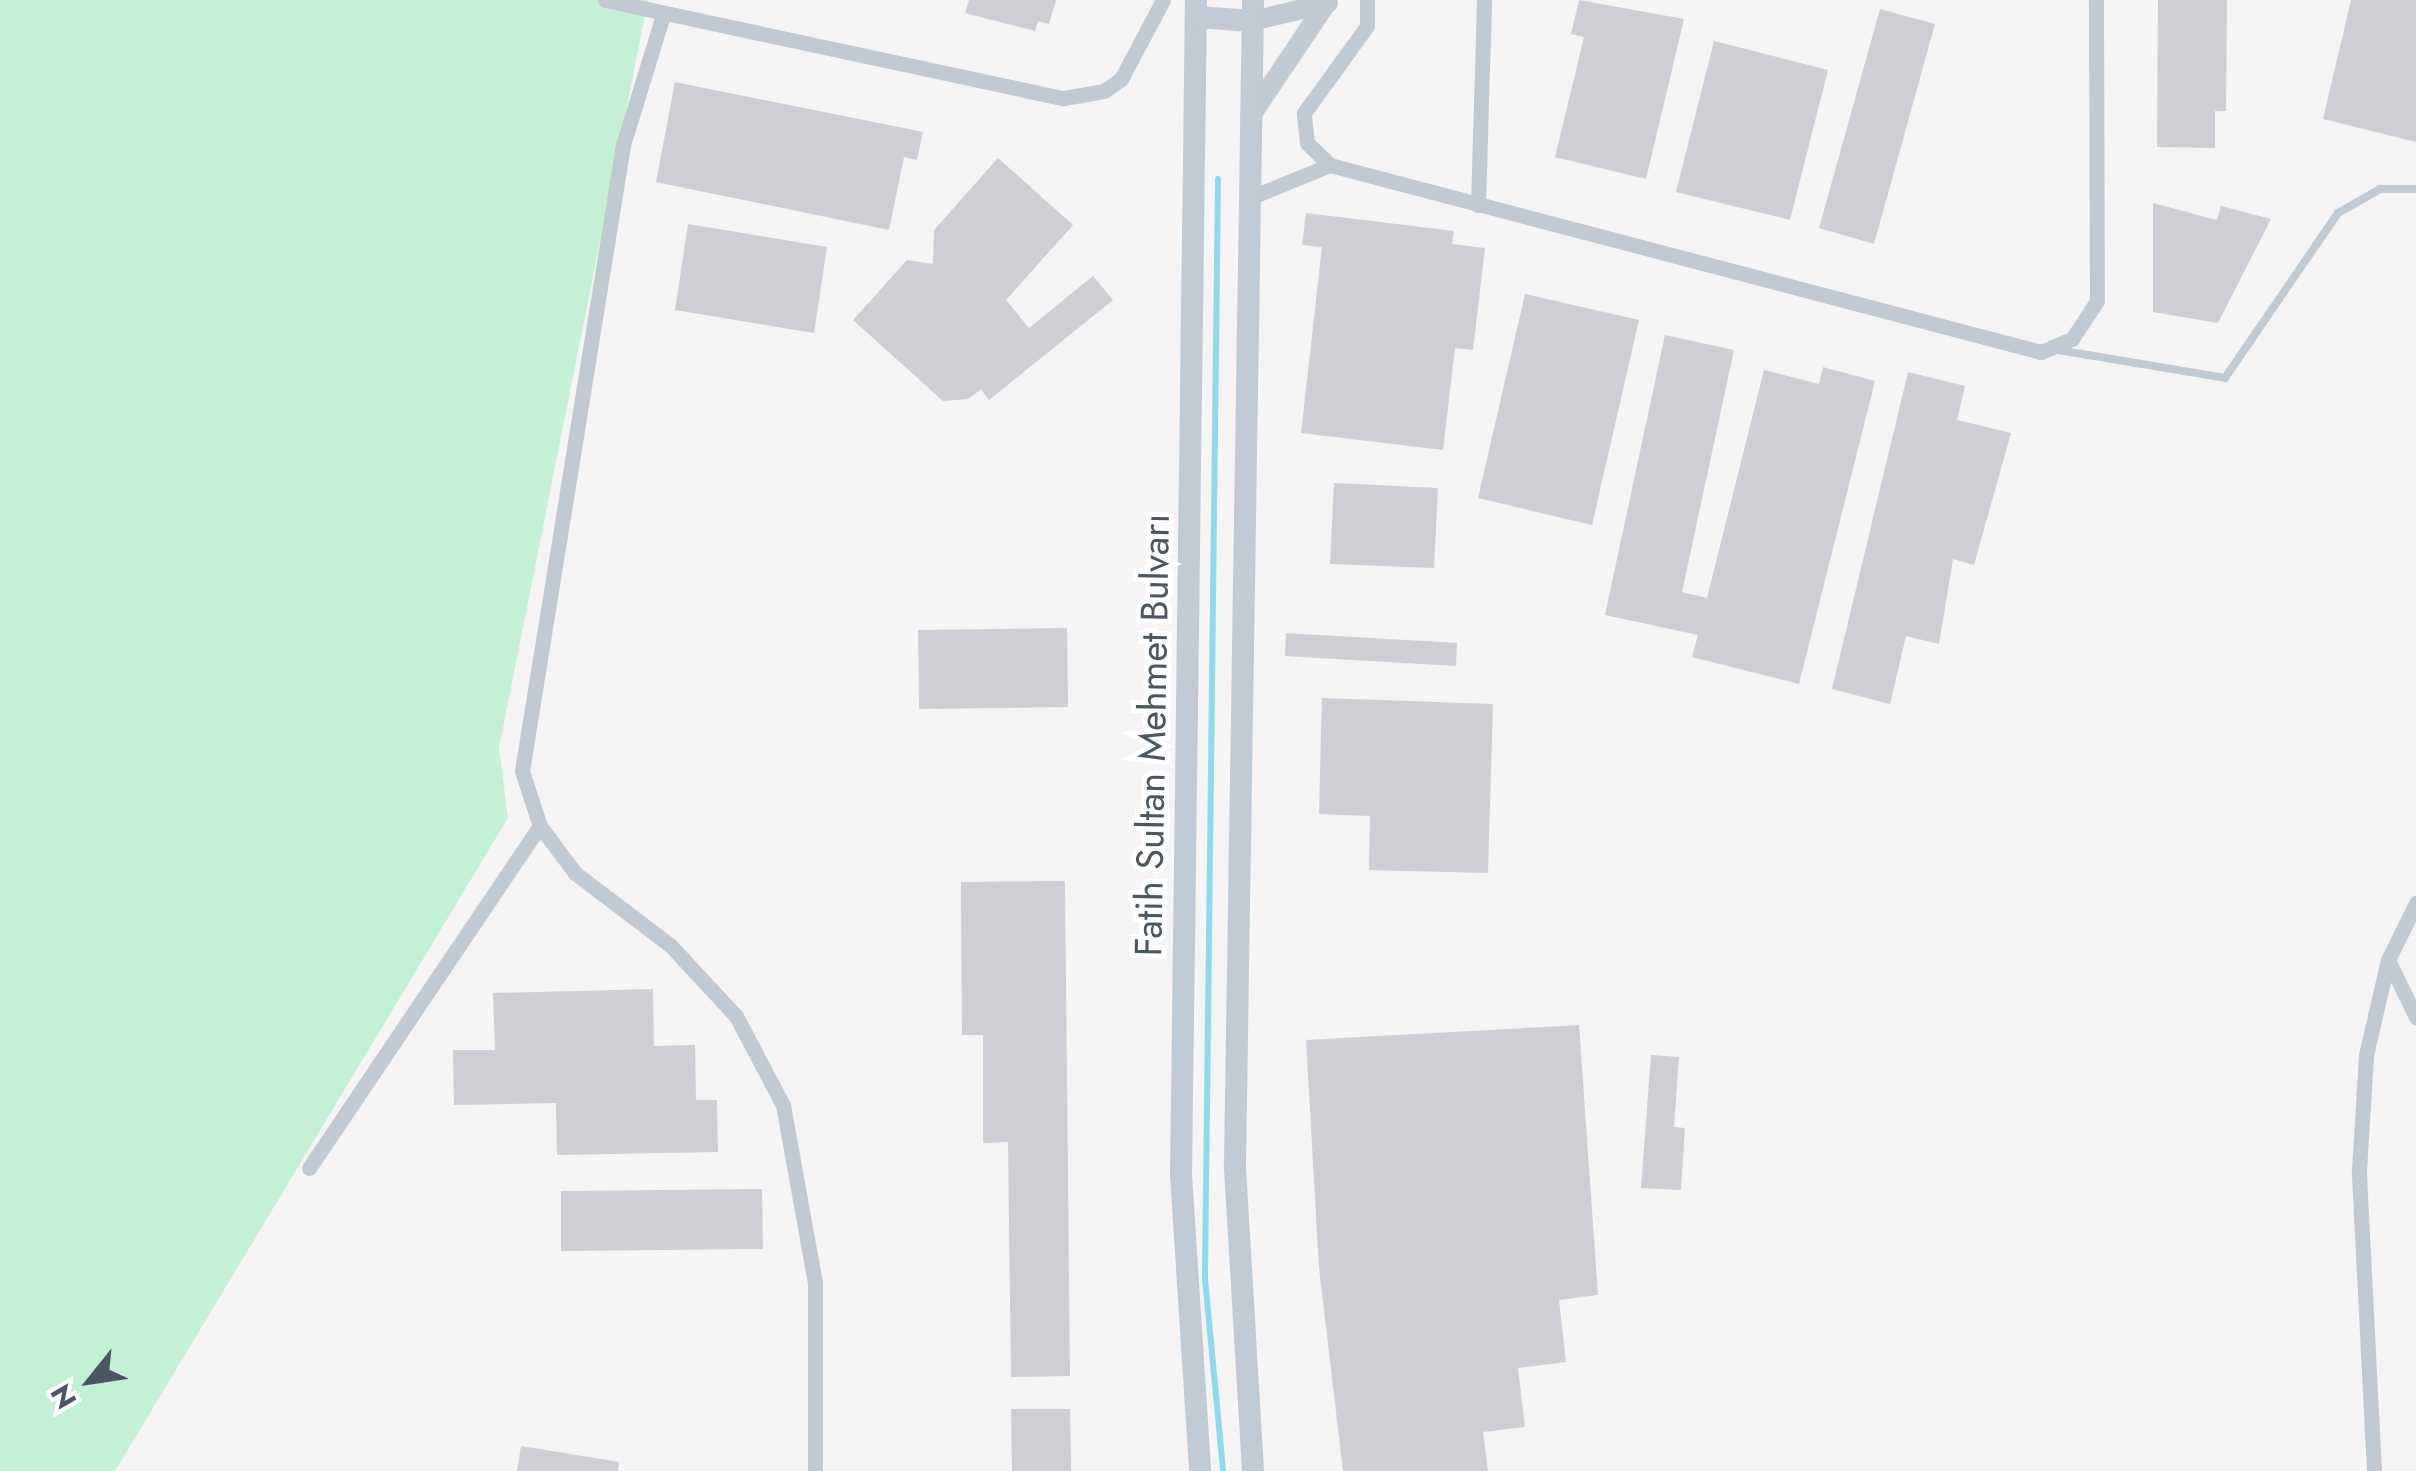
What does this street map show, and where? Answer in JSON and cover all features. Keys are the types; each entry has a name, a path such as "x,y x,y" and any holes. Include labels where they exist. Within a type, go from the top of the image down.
{"main road":[{"path":"1196,9 1253,10 1235,1164 1252,1471"},
{"name":"Fatih Sultan Mehmet Bulvarı","path":"1196,9 1181,1175 1200,1471"}],"street":[{"path":"605,0 1064,98 1104,91 1121,79 1163,0"},
{"path":"1368,0 1367,26 1304,113 1307,143 1330,165 2030,353 2052,349 2080,331 2097,302 2096,0"},
{"path":"1478,205 1484,0"},
{"path":"1253,10 1331,2"},
{"path":"1250,117 1331,2"},
{"path":"663,15 624,145 585,413 534,679 522,771 540,826 574,873 670,944 736,1016 783,1105 814,1283 815,1471"},
{"path":"1249,198 1330,165"},
{"path":"309,1168 540,826"},
{"path":"2374,1471 2358,1170 2366,1055 2388,960 2416,903"},
{"path":"2388,960 2416,1017"}],"lane":[{"path":"2052,349 2225,378 2338,213 2380,188 2416,189"}],"green space":[{"path":"0,0 648,0 499,748 508,818 115,1471 0,1471"}],"building":[{"path":"969,0 1056,0 1049,24 1038,21 1035,31 965,13"},
{"path":"1579,0 1684,19 1646,179 1555,157 1584,37 1571,34"},
{"path":"2158,0 2227,0 2226,111 2215,111 2215,148 2157,147"},
{"path":"2351,0 2416,0 2416,142 2323,119"},
{"path":"1880,9 1935,24 1874,244 1819,228"},
{"path":"1714,41 1828,70 1790,220 1676,192"},
{"path":"675,82 923,132 917,160 904,157 889,230 656,182"},
{"path":"998,158 1073,225 1006,300 1029,328 1093,276 1113,300 989,400 981,389 968,399 943,401 853,320 907,260 933,264 934,230"},
{"path":"2153,203 2217,220 2221,206 2271,219 2218,323 2153,312"},
{"path":"1306,213 1454,231 1452,244 1485,248 1473,350 1455,348 1443,450 1301,433 1322,247 1302,245"},
{"path":"688,224 827,247 814,333 675,310"},
{"path":"1525,294 1639,320 1592,525 1478,498"},
{"path":"1665,335 1734,350 1682,592 1707,598 1764,370 1819,384 1823,367 1875,381 1799,684 1692,657 1698,635 1605,615"},
{"path":"1908,372 1965,386 1957,420 2011,433 1974,565 1953,559 1939,644 1906,636 1890,704 1832,689"},
{"path":"1334,483 1438,488 1434,568 1330,564"},
{"path":"1067,628 1068,707 919,709 918,630"},
{"path":"1286,633 1457,643 1456,666 1285,656"},
{"path":"1322,698 1493,704 1488,873 1369,870 1370,816 1319,814"},
{"path":"1065,881 1070,1376 1011,1377 1008,1142 983,1143 983,1035 962,1035 961,882"},
{"path":"653,989 654,1046 695,1045 696,1100 717,1100 718,1152 557,1155 556,1103 454,1105 453,1050 495,1050 493,993"},
{"path":"1579,1025 1598,1295 1559,1300 1566,1362 1518,1368 1525,1427 1483,1432 1488,1471 1343,1471 1319,1268 1306,1040"},
{"path":"1651,1055 1679,1057 1674,1127 1685,1128 1681,1190 1641,1188"},
{"path":"762,1189 763,1249 561,1251 561,1191"},
{"path":"1011,1409 1070,1409 1071,1471 1012,1471"},
{"path":"521,1446 619,1462 618,1471 517,1471"}],"waterway":[{"path":"1218,179 1205,1279 1223,1471"}]}
